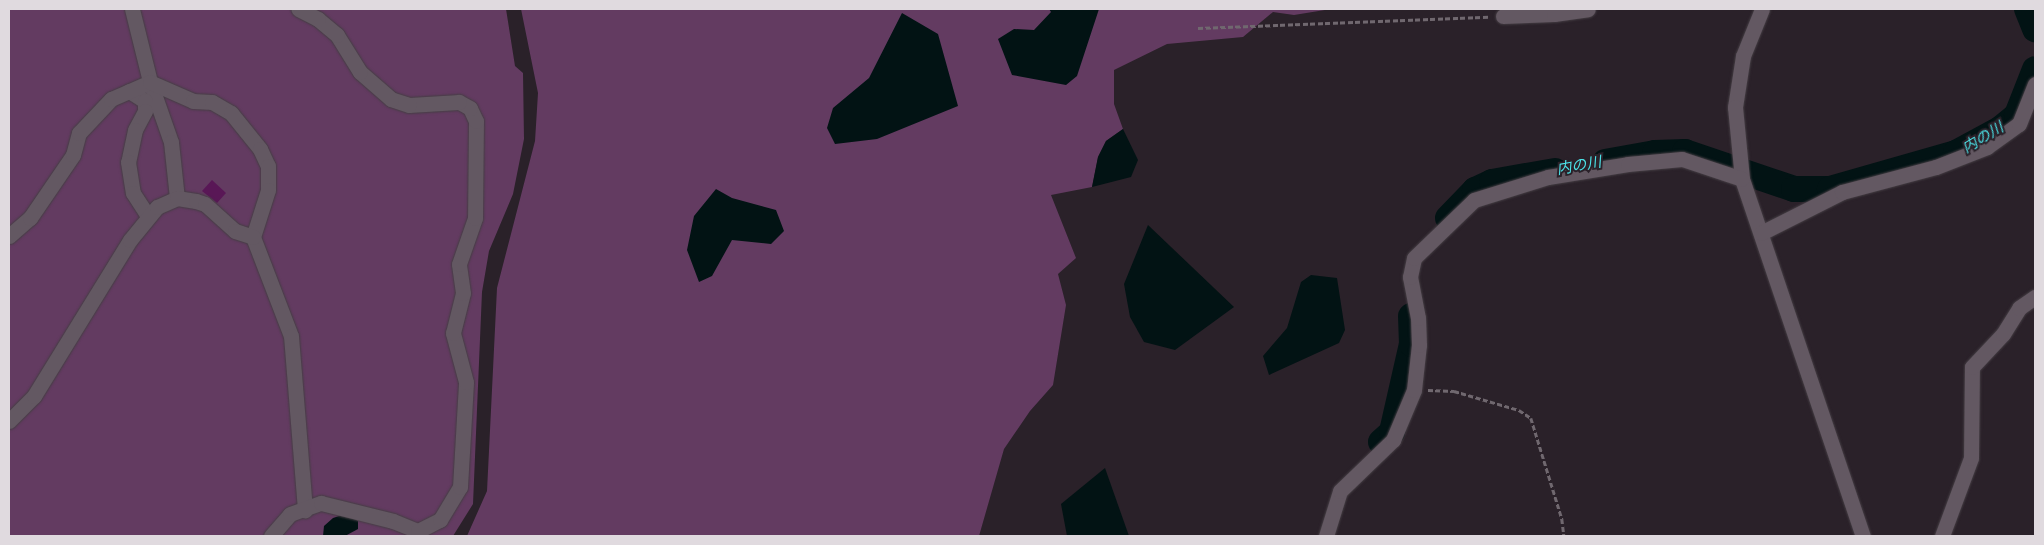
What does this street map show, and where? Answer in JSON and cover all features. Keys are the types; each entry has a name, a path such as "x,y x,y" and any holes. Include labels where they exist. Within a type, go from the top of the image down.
{"street":[{"path":"132,9 150,82 171,142 177,198"},
{"path":"271,536 290,514 321,503 339,506 418,532 440,520 452,506 460,487 466,382 453,333 464,293 459,264 475,218 476,121 470,108 459,102 409,105 391,99 360,72 337,35 318,19 298,9"},
{"path":"1503,16 1554,14 1588,9"},
{"path":"1762,9 1743,56 1735,107 1738,155 1742,179 1863,536"},
{"path":"9,236 30,218 73,155 79,133 111,99 150,82 193,101 212,102 231,113 260,149 268,166 268,190 253,237 292,336 305,510"},
{"path":"1761,233 1842,192 1936,167 1986,146 2019,124 2035,84"},
{"path":"129,92 145,101 146,112 135,130 128,162 133,193 148,216"},
{"path":"1326,536 1340,491 1393,440 1414,390 1419,345 1418,318 1410,277 1414,258 1474,200 1548,177 1628,164 1682,159 1742,179"},
{"path":"9,421 34,396 148,216 164,202 177,198 205,204 235,231 253,237"},
{"path":"1942,536 1970,458 1972,367 2003,334 2019,308 2035,297"}],"path":[{"path":"1198,28 1503,16"},
{"path":"1414,390 1454,391 1519,410 1531,418 1562,520 1564,536"}],"shaded area":[{"path":"9,9 506,9 515,66 523,73 524,139 513,194 489,251 482,292 473,504 453,536 9,536"},
{"path":"521,9 1331,9 1294,15 1273,12 1243,37 1167,44 1114,70 1114,104 1123,129 1106,141 1098,157 1092,187 1051,195 1076,258 1058,274 1066,305 1053,385 1030,411 1004,449 979,536 467,536 487,491 497,288 535,141 538,93"},
{"path":"1049,9 1099,9 1077,76 1066,85 1012,75 998,39 1014,29 1034,30 1051,12"},
{"path":"902,13 938,34 958,106 877,139 835,144 827,128 833,108 869,78"},
{"path":"1123,129 1138,160 1131,177 1092,187 1098,157 1106,141"},
{"path":"716,189 732,198 776,210 784,231 771,244 732,240 712,276 699,282 687,250 694,216"},
{"path":"1148,225 1234,307 1175,350 1144,342 1130,317 1124,284"},
{"path":"1311,275 1337,278 1345,330 1339,343 1269,375 1263,356 1287,328 1301,282"},
{"path":"1105,468 1129,536 1067,536 1061,504"},
{"path":"345,514 358,521 358,529 345,536 323,536 324,526 333,518"}],"building":[{"path":"212,180 226,193 217,203 202,191"}],"waterway":[{"name":"内の川","path":"2027,9 2035,29"},
{"name":"内の川","path":"1605,162 1655,153 1685,152 1794,189 1830,189 1956,153 2000,129 2017,115 2035,69"},
{"name":"内の川","path":"1448,218 1475,190 1492,182 1555,171"},
{"name":"内の川","path":"1381,442 1392,432 1412,344 1411,316"}]}
